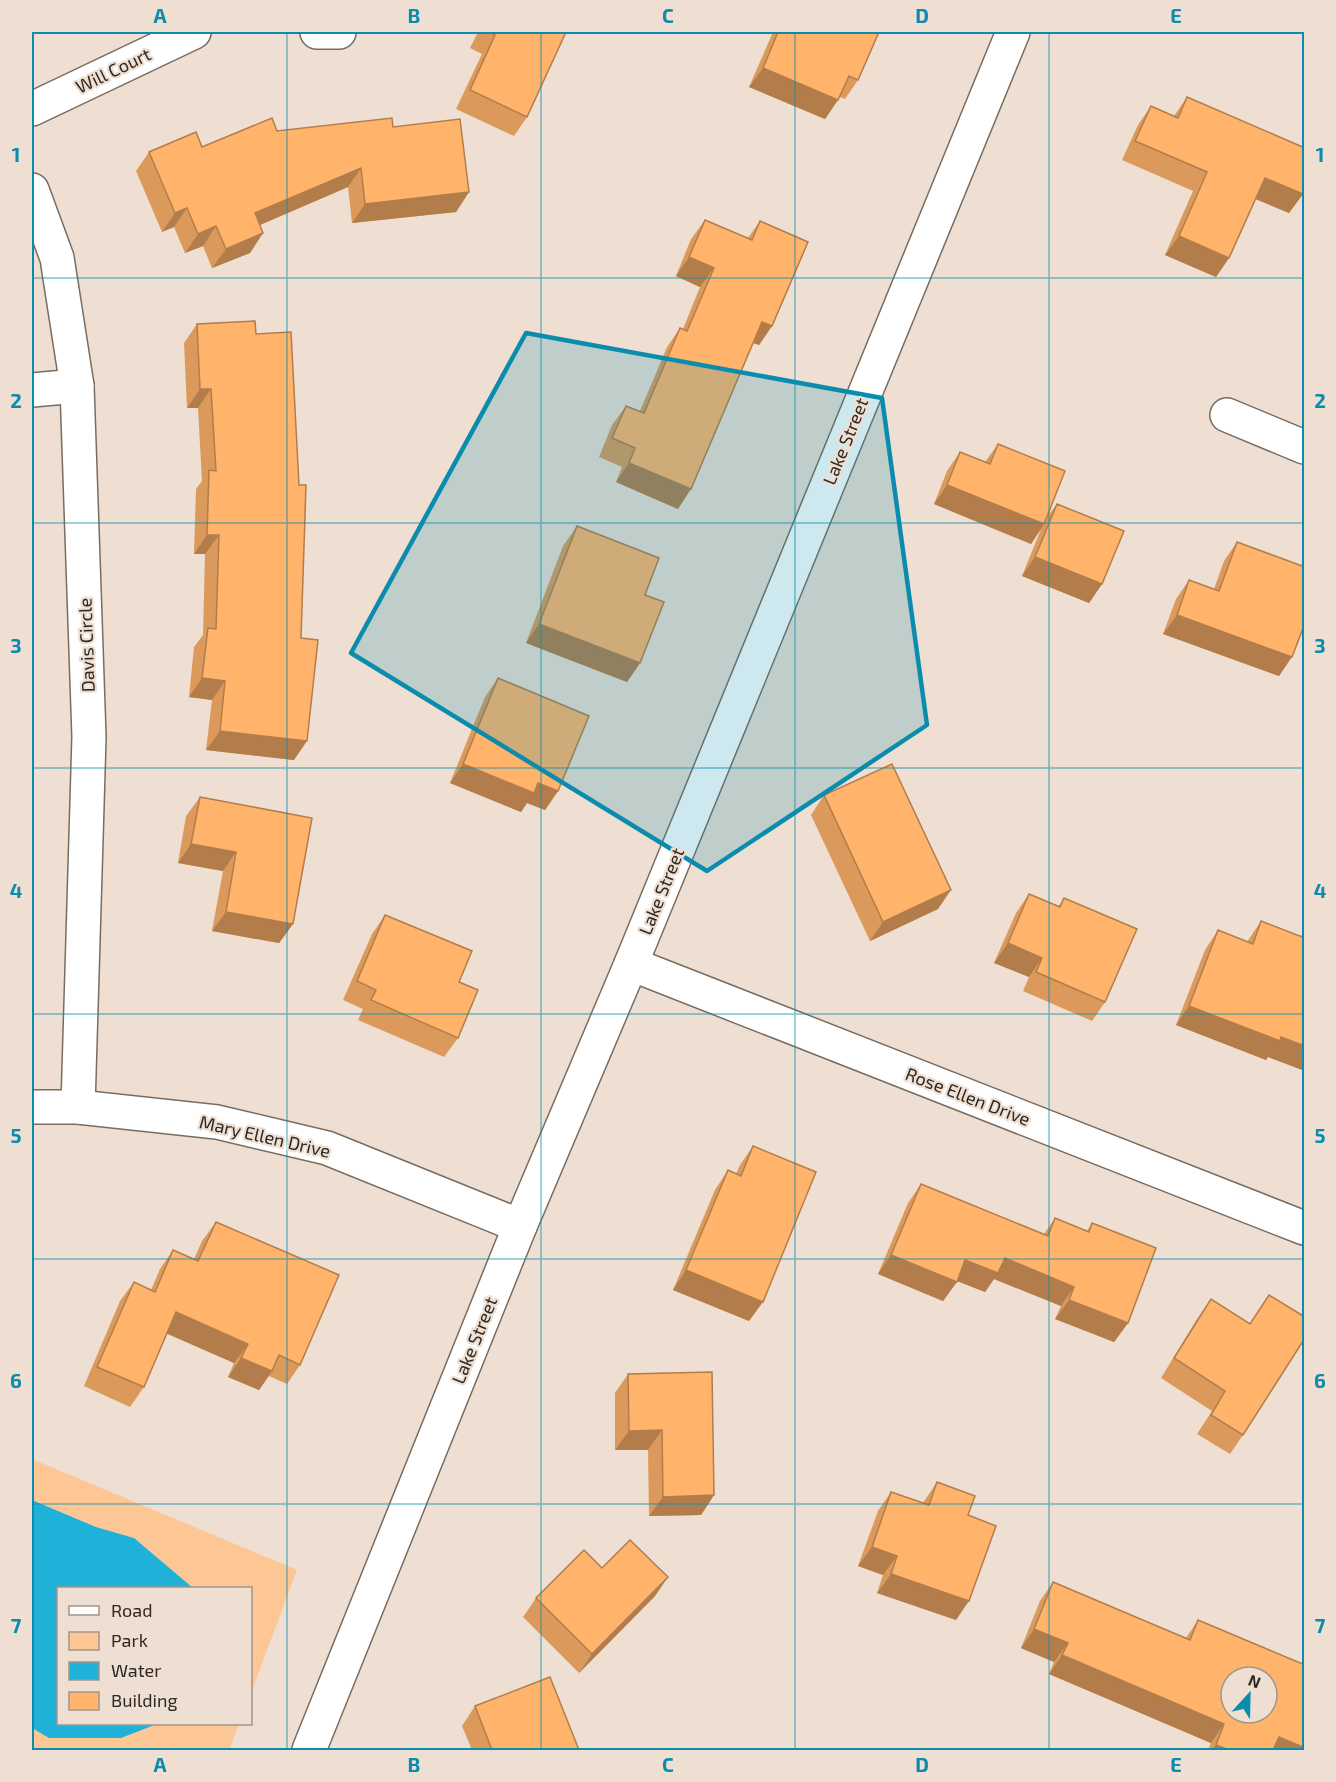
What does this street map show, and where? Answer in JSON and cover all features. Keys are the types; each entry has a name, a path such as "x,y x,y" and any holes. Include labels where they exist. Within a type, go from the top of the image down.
{"street":[{"name":"Will Court","path":"32,109 194,32"},
{"path":"317,32 339,32"},
{"name":"Lake Street","path":"309,1750 520,1226 631,964 1013,32"},
{"name":"Davis Circle","path":"32,190 57,258 77,386 89,738 78,1107"},
{"path":"32,390 77,386"},
{"path":"1227,416 1305,447"},
{"name":"Rose Ellen Drive","path":"631,964 1305,1228"},
{"name":"Mary Ellen Drive","path":"32,1107 78,1107 217,1122 327,1148 520,1226"}],"highlighted area":[{"path":"526,333 882,398 927,725 707,871 351,653"}],"green space":[{"path":"32,1459 297,1570 252,1690 252,1587 192,1587 134,1538 96,1527 32,1500"},
{"path":"154,1725 239,1725 229,1750 32,1750 32,1728 49,1738 121,1738"}],"water":[{"path":"32,1500 96,1527 134,1538 192,1587 57,1587 57,1725 154,1725 121,1738 49,1738 32,1728"}],"building":[{"path":"489,32 566,32 527,117 470,90 495,35"},
{"path":"778,32 879,32 858,80 849,76 838,100 763,68"},
{"path":"1187,97 1305,148 1305,190 1303,194 1265,178 1229,258 1179,236 1207,172 1135,141 1151,106 1178,118"},
{"path":"272,118 277,131 392,118 393,127 460,119 469,192 365,204 361,168 255,213 263,233 226,249 216,226 198,234 187,208 175,213 149,152 196,132 202,147"},
{"path":"705,220 752,240 760,221 808,242 772,326 762,322 691,489 629,463 635,448 612,438 626,406 644,413 680,328 687,331 714,268 689,257"},
{"path":"255,321 256,334 291,332 299,485 306,485 301,638 318,640 307,741 220,731 225,681 202,678 208,628 216,629 219,535 207,535 209,470 216,471 211,389 200,389 197,324"},
{"path":"998,444 1065,471 1044,524 947,485 960,452 990,464"},
{"path":"1057,504 1124,531 1102,584 1035,557"},
{"path":"577,526 659,558 645,595 664,602 640,663 539,624"},
{"path":"1237,542 1305,567 1305,623 1292,657 1177,615 1189,580 1219,591"},
{"path":"498,678 589,716 558,791 538,783 534,793 463,764"},
{"path":"892,764 951,890 883,922 824,795"},
{"path":"200,797 312,818 293,924 226,912 236,852 191,844"},
{"path":"1029,894 1060,907 1064,898 1137,929 1105,1002 1036,972 1042,958 1008,943"},
{"path":"385,915 472,951 459,982 478,990 458,1038 371,1000 376,990 357,981"},
{"path":"1261,921 1305,938 1305,1046 1281,1037 1280,1041 1189,1006 1218,930 1253,944"},
{"path":"753,1146 816,1172 763,1302 686,1270 728,1170 741,1176"},
{"path":"921,1184 1048,1236 1055,1218 1089,1232 1092,1223 1156,1248 1128,1323 1069,1300 1074,1287 1005,1258 998,1273 965,1260 957,1282 891,1255"},
{"path":"216,1222 339,1275 300,1365 279,1355 272,1371 241,1358 248,1344 176,1312 144,1387 97,1367 134,1282 155,1292 173,1250 198,1261"},
{"path":"1269,1295 1305,1317 1305,1338 1243,1435 1211,1415 1225,1391 1174,1358 1211,1299 1250,1324"},
{"path":"712,1372 714,1495 663,1497 662,1430 629,1431 628,1374"},
{"path":"937,1482 975,1496 968,1515 996,1526 969,1601 891,1574 897,1556 872,1547 891,1492 929,1505"},
{"path":"630,1540 668,1577 592,1654 536,1598 584,1550 602,1568"},
{"path":"1053,1582 1190,1640 1198,1620 1305,1665 1305,1748 1279,1737 1273,1750 1229,1750 1216,1745 1224,1725 1279,1725 1279,1665 1219,1665 1219,1722 1062,1655 1068,1643 1034,1629"},
{"path":"550,1677 579,1750 492,1750 475,1706"}]}
